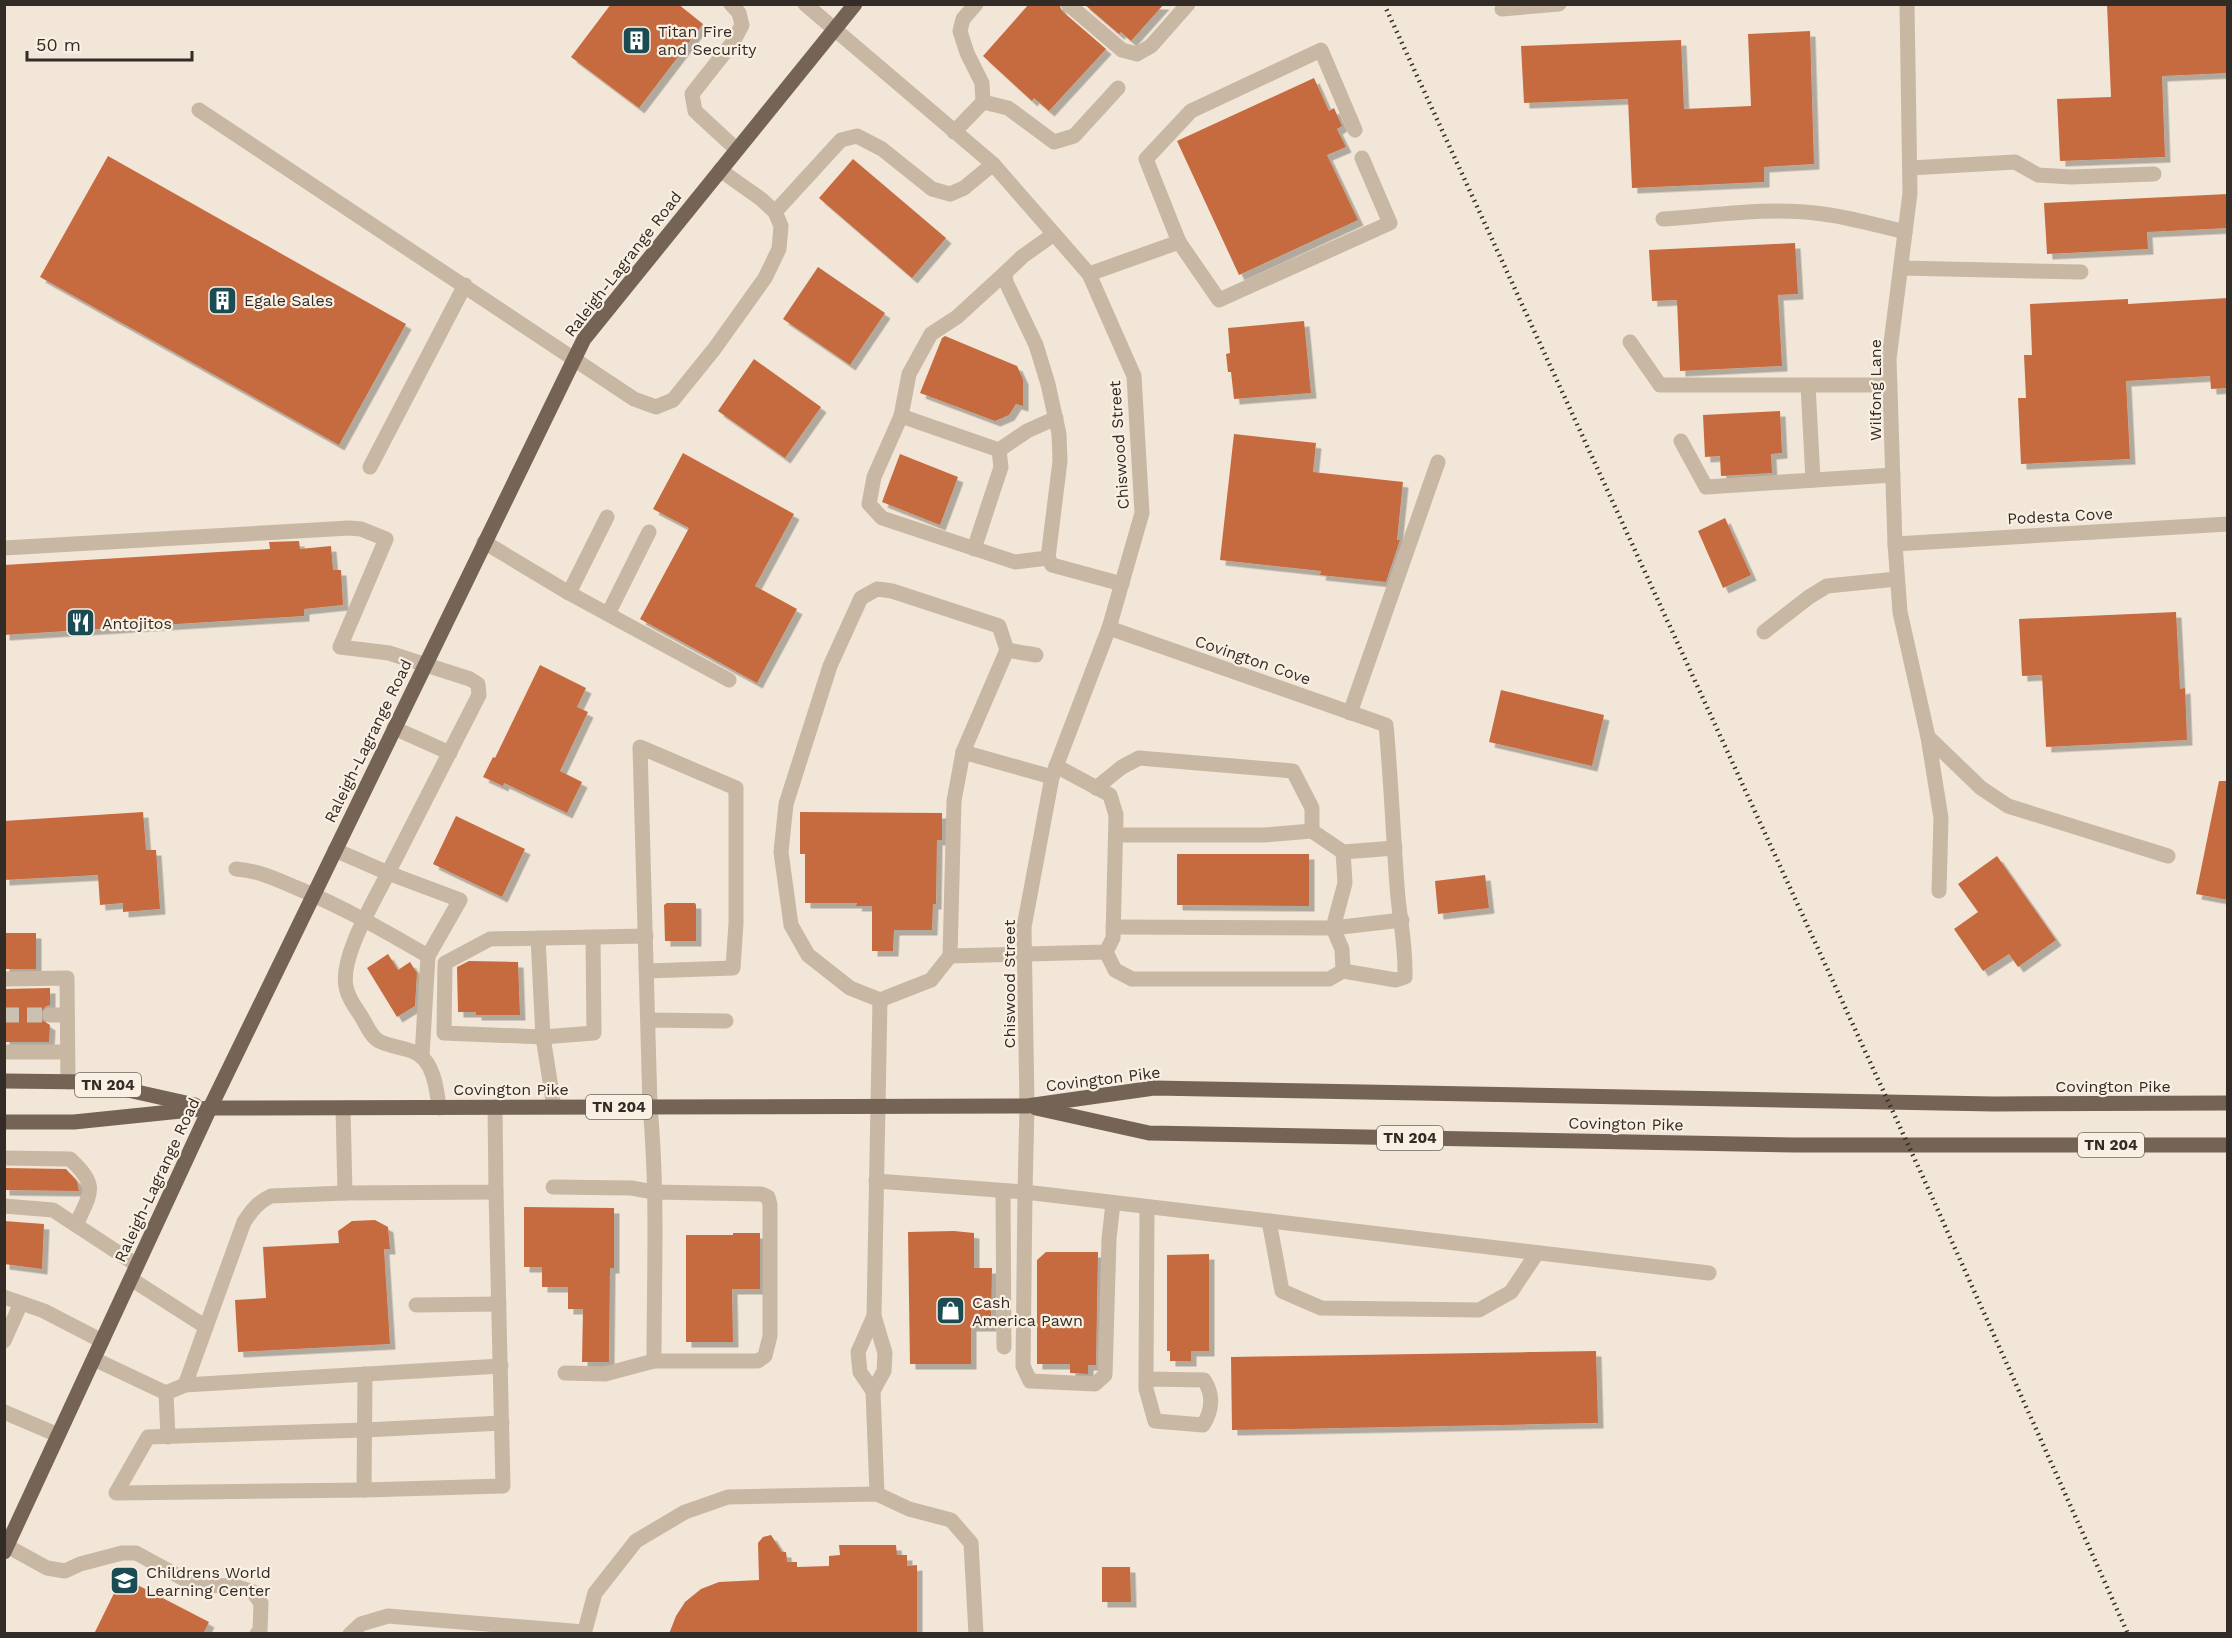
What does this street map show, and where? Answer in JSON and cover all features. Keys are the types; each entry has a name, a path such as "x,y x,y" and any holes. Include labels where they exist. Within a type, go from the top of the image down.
{"main road":[{"name":"Raleigh-Lagrange Road","path":"6,1549 210,1108 584,339 855,4"},
{"name":"Covington Pike","path":"4,1081 92,1082 210,1108"},
{"name":"Covington Pike","path":"4,1122 74,1122 210,1108 1027,1106 1154,1088 1994,1104 2228,1103"},
{"name":"Covington Pike","path":"1027,1106 1149,1133 1796,1145 2228,1145"}],"street":[{"path":"731,4 739,13 742,25 733,42 692,94 695,111 736,149"},
{"name":"Chiswood Street","path":"805,4 993,164 1089,274 1134,376 1142,513 1109,628 1054,772 1024,927 1027,1106 1023,1366 1030,1381 1095,1384 1106,1375 1108,1239 1113,1203"},
{"path":"954,132 982,102 982,83 967,53 960,31 963,20 976,4"},
{"path":"1068,4 1122,50 1137,54 1151,46 1188,4"},
{"path":"1502,9 1559,4"},
{"name":"Wilfong Lane","path":"1907,4 1910,193 1889,358 1895,544 1900,612 1928,737 1941,818 1939,891"},
{"path":"1355,130 1321,50 1191,111 1146,159 1179,242 1219,300 1390,223 1362,158"},
{"path":"982,102 1008,108 1054,142 1074,136 1118,88"},
{"path":"199,110 634,399 656,407 672,400 715,348 765,278 779,249 781,226 775,212 761,199 720,170"},
{"path":"775,212 841,140 857,136 882,149 932,189 950,194 964,188 993,164"},
{"path":"1910,168 2015,162 2038,175 2071,177 2154,174"},
{"path":"1663,219 1767,212 1814,213 1852,219 1905,232"},
{"path":"1048,558 1015,562 882,518 869,504 874,477 901,416 909,374 931,334 957,317 1023,256 1054,234"},
{"path":"1089,274 1179,242"},
{"path":"1901,268 2081,272"},
{"path":"1005,273 1006,282 1036,345 1048,384 1059,434 1060,461 1048,558 1052,565 1122,584"},
{"path":"370,467 465,285"},
{"path":"1630,342 1660,386 1890,385"},
{"path":"1808,385 1813,480"},
{"path":"901,416 999,450"},
{"path":"999,450 1027,431 1056,418"},
{"path":"1681,441 1706,488 1893,475"},
{"path":"974,549 1001,467 999,450"},
{"path":"1350,713 1438,462"},
{"path":"569,593 607,518"},
{"name":"Podesta Cove","path":"1895,544 2228,524"},
{"path":"4,548 350,528 361,529 386,539 340,647 389,652 470,679 478,684 479,695 388,873 348,957 345,974 349,997 375,1040 390,1047 413,1051 423,1056 437,1091 439,1108"},
{"path":"608,614 649,532"},
{"path":"484,542 569,593 729,680"},
{"path":"1764,632 1827,586 1897,579"},
{"path":"877,589 892,591 999,626 1007,650 963,752 954,801 950,956 931,980 880,1000 850,988 807,955 791,925 781,852 786,804 830,666 861,598 877,589"},
{"name":"Covington Cove","path":"1109,628 1386,725 1393,795 1395,848"},
{"path":"1007,650 1036,655"},
{"path":"394,728 450,753"},
{"path":"1928,737 1981,788 2008,806 2168,856"},
{"path":"646,971 733,968 736,923 736,788 640,747 646,971 648,1020 650,1107 654,1149 654,1362"},
{"path":"963,752 1054,772 1110,795 1116,815 1116,836 1113,938 1106,952"},
{"path":"1096,788 1122,767 1139,758 1293,771 1312,808 1312,831"},
{"path":"1106,952 1115,970 1132,979 1329,979 1343,971 1396,980 1405,977 1406,950 1395,848 1343,852 1312,831 1264,835 1116,836"},
{"path":"335,850 459,900 428,956 423,1056"},
{"path":"1343,852 1345,883 1333,928 1342,949 1343,971"},
{"path":"236,869 255,871 366,919 428,956"},
{"path":"1113,927 1333,928 1402,921"},
{"path":"593,937 594,1033 543,1037 444,1033 445,963 490,939 538,938 645,936"},
{"path":"538,938 543,1037 554,1107"},
{"path":"950,956 1106,952"},
{"path":"4,979 67,978 68,1082"},
{"path":"877,1494 873,1391 884,1371 885,1353 874,1316 880,1000"},
{"path":"50,1015 67,1015"},
{"path":"648,1020 726,1021"},
{"path":"4,1052 67,1053"},
{"path":"495,1107 496,1192 501,1366 502,1423 503,1486 116,1494 148,1437 502,1423"},
{"path":"343,1108 345,1193"},
{"path":"4,1158 70,1159 89,1182 90,1194 76,1225"},
{"path":"876,1180 1025,1192 1709,1273"},
{"path":"553,1187 761,1194 768,1197 770,1205 770,1336 765,1356 758,1361 654,1362 605,1374 565,1373"},
{"path":"1004,1191 1004,1347"},
{"path":"185,1385 244,1222 253,1208 262,1200 271,1196 345,1193 496,1192"},
{"path":"4,1206 53,1210 76,1225 206,1327"},
{"path":"1146,1379 1204,1380 1211,1391 1209,1415 1203,1425 1155,1421 1146,1389 1146,1379 1147,1207"},
{"path":"1269,1221 1282,1291 1321,1308 1479,1310 1511,1293 1537,1252"},
{"path":"4,1297 44,1311 102,1341"},
{"path":"4,1341 21,1303"},
{"path":"416,1305 499,1304"},
{"path":"873,1391 860,1372 858,1352 874,1316"},
{"path":"94,1359 166,1393 185,1385 501,1366"},
{"path":"364,1490 365,1374"},
{"path":"166,1393 168,1437"},
{"path":"4,1412 58,1436"},
{"path":"350,1634 361,1624 388,1616 471,1628 584,1633 595,1593 636,1541 685,1512 728,1497 877,1494 909,1509 951,1520 971,1544 976,1634"},
{"path":"6,1549 47,1568 64,1571 80,1564 122,1553 136,1552 195,1585 234,1586 253,1592 261,1603 258,1634"}],"building":[{"name":"Titan Fire and Security","path":"611,4 678,4 703,24 639,108 571,57"},
{"path":"1029,4 1059,4 1062,11 1106,49 1049,111 1034,98 1032,101 983,56"},
{"path":"1084,4 1164,4 1131,41 1121,32 1119,34"},
{"path":"2107,4 2228,4 2228,73 2162,76 2165,157 2060,161 2057,99 2111,97"},
{"path":"1810,31 1814,164 1764,167 1764,182 1632,188 1628,99 1524,103 1521,46 1681,40 1684,109 1751,106 1748,34"},
{"path":"1314,78 1329,111 1334,108 1342,126 1337,129 1346,147 1327,155 1358,220 1239,275 1177,141"},
{"name":"Egale Sales","path":"108,156 406,324 339,445 40,277"},
{"path":"853,159 946,238 912,278 819,198"},
{"path":"2228,194 2228,228 2147,232 2148,249 2047,254 2044,203"},
{"path":"1795,243 1798,294 1778,295 1782,366 1680,371 1677,300 1652,301 1649,250"},
{"path":"818,267 885,313 850,365 783,319"},
{"path":"2228,298 2228,388 2211,389 2210,376 2126,381 2130,459 2021,464 2018,398 2026,398 2024,355 2032,355 2030,304 2128,299 2128,304"},
{"path":"1304,321 1311,393 1234,399 1226,354 1230,353 1228,328"},
{"path":"945,336 1017,366 1023,379 1023,406 1016,404 1009,415 995,421 920,393 942,338"},
{"path":"754,359 821,407 785,458 718,411"},
{"path":"1780,411 1782,453 1771,454 1772,473 1721,476 1720,456 1705,457 1703,415"},
{"path":"1234,434 1316,443 1313,472 1403,482 1397,540 1400,540 1386,582 1320,575 1321,571 1220,560"},
{"path":"683,453 794,514 755,586 797,609 757,683 640,619 689,528 653,509"},
{"path":"900,454 958,477 940,525 882,502"},
{"path":"1725,518 1751,575 1723,588 1698,531"},
{"path":"299,541 300,549 331,546 333,570 341,570 343,605 304,609 304,616 4,635 4,565 270,549 269,542"},
{"path":"2176,612 2180,689 2185,688 2187,740 2046,747 2042,675 2022,676 2019,619"},
{"path":"540,665 586,688 577,707 588,712 560,771 582,782 567,813 504,783 503,786 483,777 493,757 495,758"},
{"path":"1501,690 1604,715 1592,766 1489,742"},
{"path":"2219,781 2228,781 2228,900 2196,894"},
{"path":"143,812 146,850 156,850 160,909 123,912 123,903 100,905 98,875 4,880 4,821"},
{"path":"800,812 942,813 942,840 937,840 936,904 933,904 932,930 894,930 893,951 872,951 872,906 856,906 857,903 805,903 805,854 800,854"},
{"path":"456,816 525,849 502,897 433,864"},
{"path":"1177,854 1309,854 1309,906 1177,905"},
{"path":"1997,856 2056,940 2018,967 2009,954 1983,971 1954,929 1978,912 1958,884"},
{"path":"1485,875 1489,908 1438,914 1435,881"},
{"path":"667,903 695,903 696,941 665,941 664,905"},
{"path":"4,933 36,933 36,969 4,969"},
{"path":"388,954 398,970 410,962 417,973 415,1006 397,1017 367,968"},
{"path":"469,961 518,962 520,1015 476,1015 476,1012 458,1012 457,967"},
{"path":"50,988 50,1005 45,1007 40,1014 42,1020 50,1025 49,1042 4,1042 4,989"},
{"path":"4,1168 66,1169 77,1181 79,1191 4,1190"},
{"path":"524,1207 614,1208 614,1268 610,1268 609,1362 582,1362 583,1309 568,1309 568,1287 542,1287 542,1267 524,1267"},
{"path":"375,1220 388,1227 390,1249 384,1249 390,1344 238,1352 235,1300 266,1298 263,1247 339,1243 338,1231 352,1221"},
{"path":"4,1221 44,1224 42,1269 4,1264"},
{"name":"Cash America Pawn","path":"908,1232 974,1233 974,1268 992,1268 991,1326 971,1326 971,1364 910,1364"},
{"path":"733,1233 760,1233 760,1289 732,1289 733,1342 686,1342 686,1235 733,1235"},
{"path":"1046,1252 1098,1252 1096,1365 1088,1365 1088,1374 1070,1373 1070,1364 1037,1364 1037,1260"},
{"path":"1209,1254 1209,1351 1191,1351 1191,1361 1170,1361 1170,1351 1167,1351 1167,1255"},
{"path":"1596,1351 1598,1423 1232,1430 1231,1357"},
{"path":"771,1535 782,1552 786,1552 787,1562 797,1562 797,1567 829,1566 829,1556 840,1555 839,1545 896,1545 897,1555 907,1555 907,1566 917,1565 917,1634 669,1634 685,1602 701,1589 719,1582 759,1580 758,1543 763,1537"},
{"path":"1102,1567 1130,1567 1131,1602 1102,1602"},
{"path":"122,1577 209,1622 203,1634 94,1634"}],"tunnel":[{"path":"4,1015 50,1015"}],"railway":[{"path":"1384,4 1927,1186 2128,1634"}],"place":[{"name":"Titan Fire and Security","path":"637,40"},
{"name":"Egale Sales","path":"223,300"},
{"name":"Antojitos","path":"81,623"},
{"name":"Cash America Pawn","path":"951,1311"},
{"name":"Childrens World Learning Center","path":"125,1581"}]}
